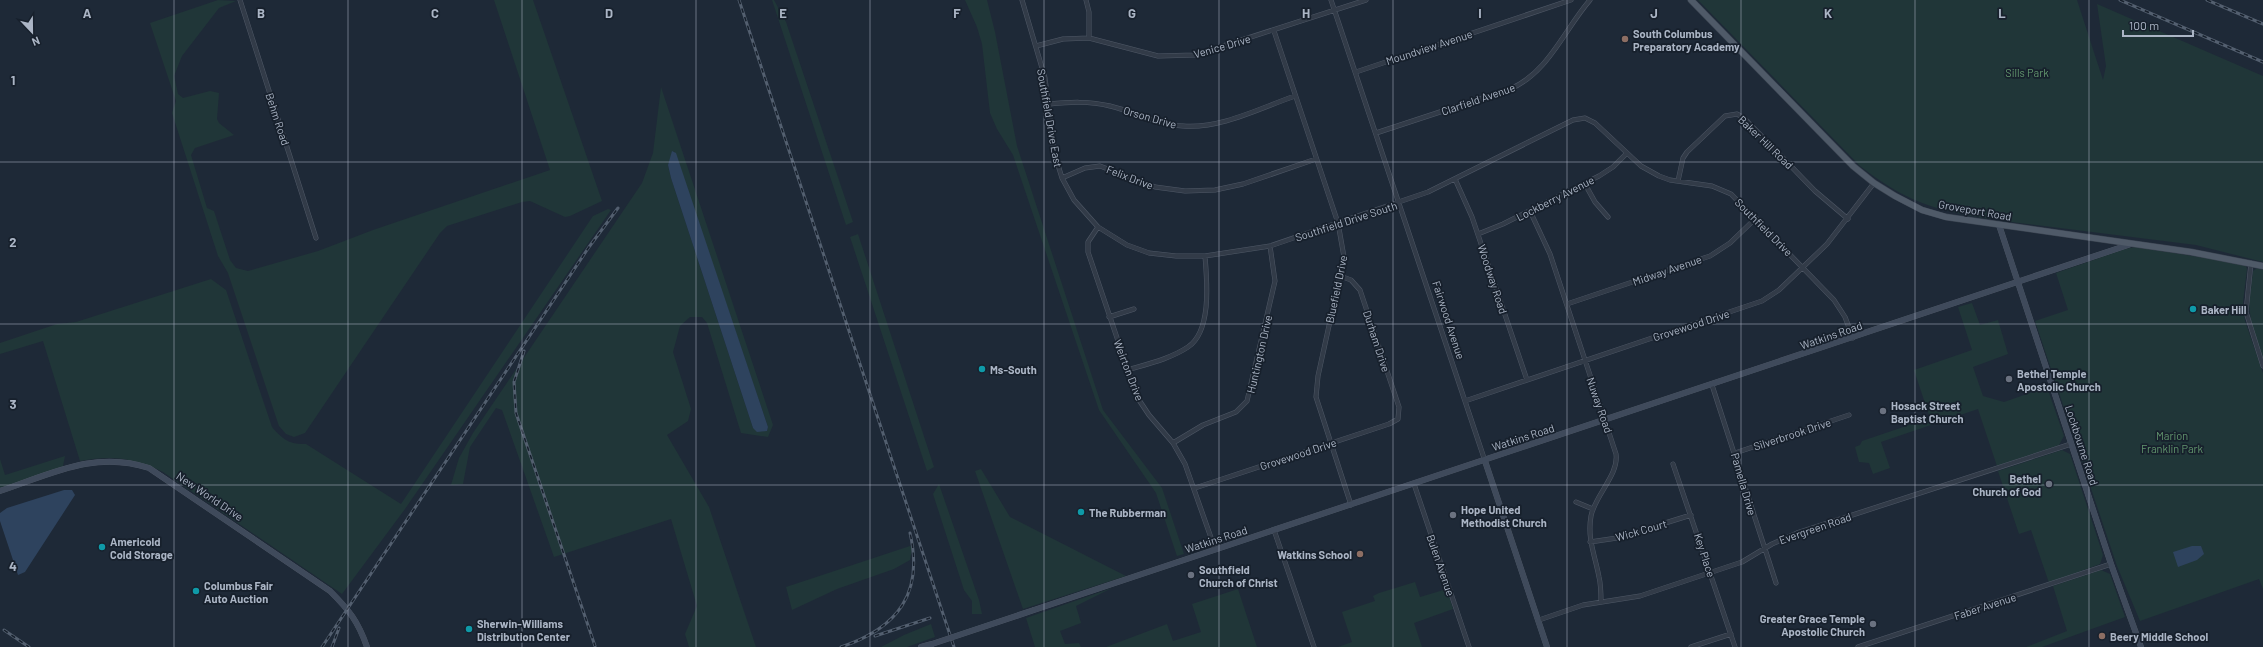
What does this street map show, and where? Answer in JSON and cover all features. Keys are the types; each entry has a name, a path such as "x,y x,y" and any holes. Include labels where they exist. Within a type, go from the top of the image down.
{"main road":[{"name":"Groveport Road","path":"1691,0 1841,153 1874,183 1910,204 1935,214 1999,225 2219,256 2263,266"}],"street":[{"name":"Behm Road","path":"240,0 316,238"},
{"name":"Southfield Drive East","path":"1022,0 1045,78 1054,152 1062,178 1074,200 1098,226"},
{"path":"1086,0 1089,12 1089,38"},
{"name":"Fairwood Avenue","path":"1331,0 1547,647"},
{"name":"Venice Drive","path":"1036,46 1063,39 1089,38 1158,56 1183,56 1218,49 1366,0"},
{"name":"Moundview Avenue","path":"1356,72 1571,0"},
{"name":"Clarfield Avenue","path":"1376,133 1510,89 1528,80 1542,66 1590,0"},
{"name":"Bluefield Drive","path":"1274,31 1338,223 1345,253 1316,385 1319,409 1350,505"},
{"name":"Orson Drive","path":"1049,104 1081,102 1096,103 1121,109 1157,122 1193,126 1224,121 1295,96"},
{"name":"Baker Hill Road","path":"1678,181 1683,158 1687,152 1725,116 1737,114 1744,118 1815,191 1848,219"},
{"name":"Southfield Drive","path":"1585,118 1595,122 1627,153 1649,171 1670,180 1712,186 1737,198 1834,300 1845,317 1853,338"},
{"name":"Southfield Drive South","path":"1098,226 1123,242 1149,253 1176,256 1205,256 1270,246 1399,203 1455,179 1573,120 1585,118"},
{"name":"Lockberry Avenue","path":"1478,234 1585,184 1606,172 1627,153"},
{"name":"Felix Drive","path":"1062,178 1085,168 1100,166 1155,187 1185,191 1208,190 1243,184 1316,159"},
{"name":"Woodway Road","path":"1455,179 1478,234 1527,380"},
{"name":"Grovewood Drive","path":"1465,401 1762,301 1779,290 1827,244 1848,219 1874,183"},
{"path":"1585,184 1595,202 1608,217"},
{"name":"Nuway Road","path":"1530,211 1546,244 1616,454 1616,464 1593,509 1590,542 1599,578 1601,602"},
{"name":"Midway Avenue","path":"1567,304 1710,256 1730,243 1756,218"},
{"name":"Lockbourne Road","path":"1999,225 2111,564 2142,647"},
{"name":"Weirton Drive","path":"1098,226 1088,242 1088,252 1127,370 1137,397 1144,408 1173,443 1185,464 1195,488 1215,550"},
{"name":"Watkins Road","path":"921,647 1605,421 2131,244"},
{"name":"Huntington Drive","path":"1173,443 1203,425 1236,412 1247,401 1275,281 1270,246"},
{"path":"1127,370 1179,352 1194,342 1204,322 1206,292 1205,256"},
{"path":"2251,263 2246,312 2263,366"},
{"name":"Durham Drive","path":"1340,276 1351,280 1360,290 1399,407 1399,416"},
{"path":"1109,317 1134,309"},
{"name":"Pamella Drive","path":"1712,385 1776,583"},
{"name":"Silverbrook Drive","path":"1735,453 1849,415"},
{"name":"Grovewood Drive","path":"1195,488 1389,424 1399,416"},
{"name":"Evergreen Road","path":"1539,620 1583,605 1624,600 1640,596 1742,562 1764,549 1797,533 2071,444"},
{"name":"New World Drive","path":"0,491 98,461 123,461 149,468 330,591 350,610 358,622 367,647"},
{"name":"Key Place","path":"1673,464 1735,647"},
{"name":"Bulen Avenue","path":"1414,484 1469,647"},
{"path":"1576,502 1593,509"},
{"name":"Wick Court","path":"1590,542 1617,538 1691,515"},
{"path":"1274,530 1314,647"},
{"name":"Faber Avenue","path":"1858,647 2111,564"},
{"path":"1691,647 1731,634"}],"green space":[{"path":"218,0 236,1 219,8 182,56 174,76 178,94 183,98 210,91 219,93 217,119 219,123 234,135 195,148 191,155 207,208 214,211 230,260 236,268 248,271 318,251 373,230 550,170 494,0 533,0 602,201 565,217 530,201 522,202 447,226 440,233 305,433 294,437 286,434 279,426 228,273 218,256 172,113 176,101 150,23"},
{"path":"772,0 774,0 786,22 853,222 846,225"},
{"path":"965,0 987,0 995,32 1017,146 1103,410 1162,488 1184,554 1177,556 1156,493 1099,410 1013,155 997,129 990,113 982,44 977,27"},
{"name":"Sills Park","path":"1698,0 2077,0 2103,80 2106,66 2097,4 2263,76 2263,262 2196,245 2003,221 2000,212 1989,219 1969,216 1935,208 1906,196 1891,188 1860,166"},
{"path":"661,87 773,425 768,437 741,433 707,323 702,317 690,317 680,326 673,352 691,409 688,421 667,435 709,507 756,647 689,647 685,634 697,606 671,519 554,557 502,410 496,408 470,447 463,484 451,485 459,458 473,433 642,183 653,153","holes":["674,151 768,427 767,431 753,428 671,178 668,165"]},
{"path":"608,209 611,210 405,509 342,594 163,472 152,467 123,459 103,458 80,461 43,341 0,354 0,343 57,324 76,322 211,279 226,290 272,427 279,435 287,440 295,443 306,444 401,504 593,216"},
{"path":"858,234 934,467 927,471 850,237"},
{"name":"Marion Franklin Park","path":"2135,247 2245,264 2247,269 2243,302 2245,321 2263,373 2263,589 2259,579 2140,621 2117,566 2035,321 2068,310 2056,273 2125,249"},
{"path":"2257,268 2263,270 2263,361 2251,320 2249,306 2253,271"},
{"path":"1972,303 1980,325 1998,320 2008,354 1973,367 1983,396 2004,402 2047,387 2064,436 2059,445 1997,466 1978,409 1881,442 1890,468 1873,474 1869,463 1859,462 1855,447 1860,445 1862,441 1930,418 1914,370 1972,350 1958,307"},
{"path":"2062,450 2070,454 2103,555 2100,564 2049,583 2031,530 2019,534 1998,471"},
{"path":"65,456 63,466 58,469 0,488 0,459 5,475"},
{"path":"981,469 1010,517 1126,576 1023,609 975,471"},
{"path":"939,484 979,600 982,614 972,614 972,601 964,590 933,494"},
{"path":"913,545 910,560 894,569 837,589 792,610 786,587"},
{"path":"2101,570 2110,574 2125,617 2042,647 2026,647 2067,631 2053,586"},
{"path":"1415,582 1420,597 1447,589 1453,609 1414,623 1422,647 1338,647 1352,642 1342,612 1375,601 1373,596 1379,593"},
{"path":"1112,588 1076,606 1081,623 1060,631 1065,644 1079,643 1081,647 1035,647 1026,618"},
{"path":"1238,589 1257,647 1106,647 1167,624 1173,641 1201,632 1192,604"},
{"path":"931,624 935,637 907,647 881,647 904,635"}],"water":[{"path":"672,151 676,153 768,427 767,431 757,432 753,428 671,178 668,165"},
{"path":"64,490 72,490 75,495 25,572 18,575 0,521 0,513 7,508"},
{"path":"2192,546 2201,546 2204,554 2197,560 2178,567 2173,552"}],"railway":[{"path":"739,0 954,647"},
{"path":"2120,0 2263,62"},
{"path":"2207,0 2263,24"},
{"path":"322,647 589,247 618,208"},
{"path":"524,351 514,382 516,413 595,646"},
{"path":"841,647 878,630 892,618 902,605 909,590 913,573 913,554 910,533"},
{"path":"875,636 930,618"},
{"path":"332,647 339,628"},
{"path":"4,630 29,647"}],"place":[{"name":"South Columbus Preparatory Academy","path":"1625,39"},
{"name":"Baker Hill","path":"2193,309"},
{"name":"Ms-South","path":"982,369"},
{"name":"Bethel Temple Apostolic Church","path":"2009,379"},
{"name":"Hosack Street Baptist Church","path":"1883,411"},
{"name":"Bethel Church of God","path":"2049,484"},
{"name":"The Rubberman","path":"1081,512"},
{"name":"Hope United Methodist Church","path":"1453,515"},
{"name":"Americold Cold Storage","path":"102,547"},
{"name":"Watkins School","path":"1360,554"},
{"name":"Southfield Church of Christ","path":"1191,575"},
{"name":"Columbus Fair Auto Auction","path":"196,591"},
{"name":"Greater Grace Temple Apostolic Church","path":"1873,624"},
{"name":"Sherwin-Williams Distribution Center","path":"469,629"},
{"name":"Beery Middle School","path":"2102,636"}]}
